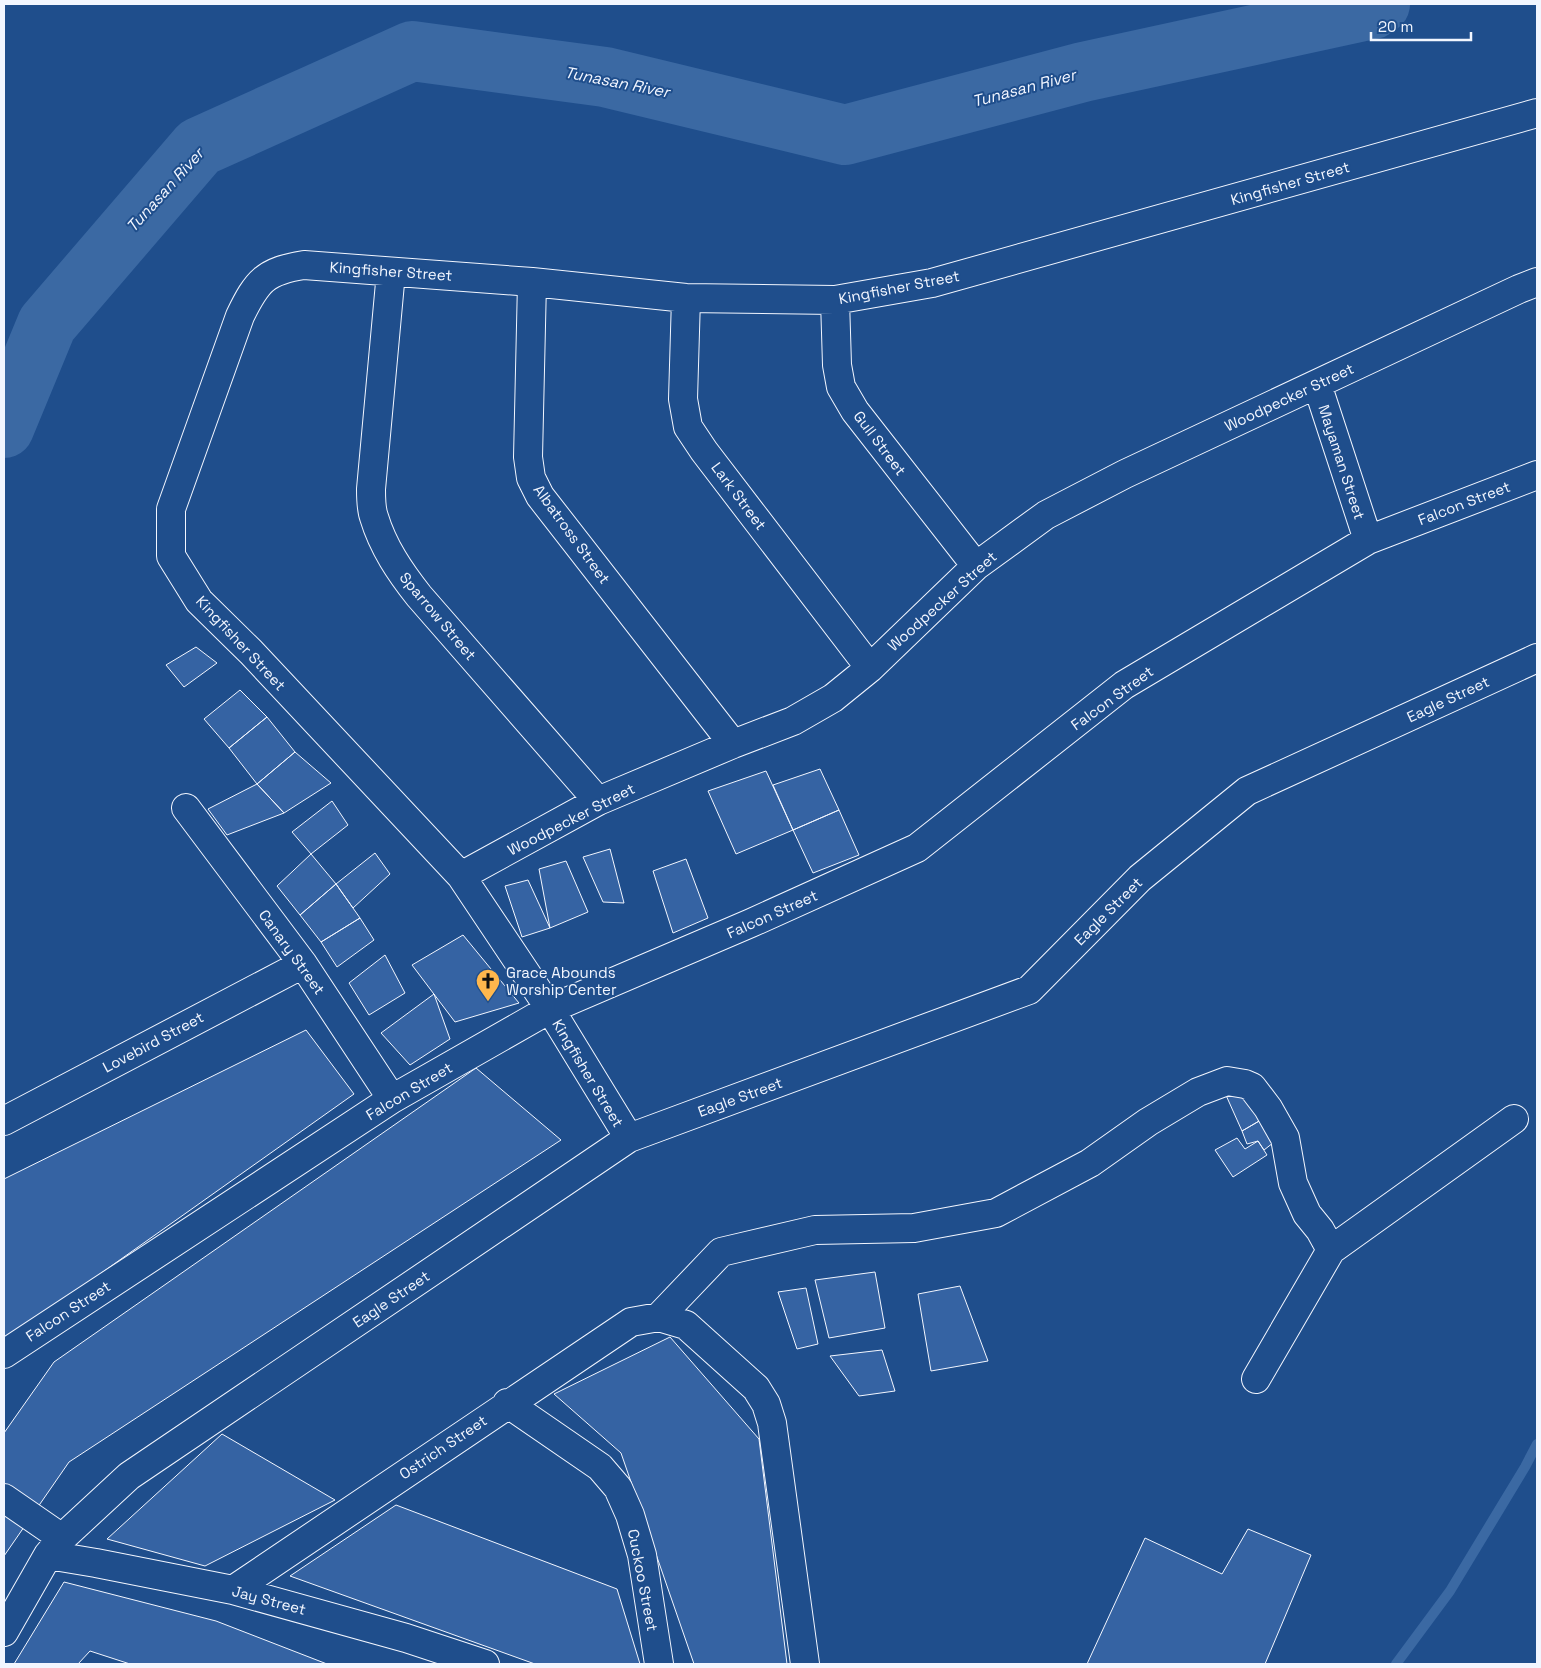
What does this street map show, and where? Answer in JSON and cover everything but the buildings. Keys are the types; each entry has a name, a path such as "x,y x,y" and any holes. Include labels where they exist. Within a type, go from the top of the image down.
{"street":[{"name":"Kingfisher Street","path":"628,1138 550,1009 461,876 251,652 199,601 171,556 171,509 240,316 250,294 264,277 284,268 304,265 532,282 686,298 834,300 932,283 1537,113"},
{"name":"Sparrow Street","path":"391,272 370,490 373,516 398,568 419,596 598,801"},
{"name":"Albatross Street","path":"532,282 528,457 531,478 540,496 733,744"},
{"name":"Woodpecker Street","path":"461,876 598,801 793,721 833,698 870,668 976,566 1046,515 1125,474 1537,282"},
{"name":"Lark Street","path":"686,298 683,399 688,427 870,668"},
{"name":"Gull Street","path":"834,300 837,365 841,387 855,411 976,566"},
{"name":"Mayaman Street","path":"1317,384 1368,540"},
{"name":"Falcon Street","path":"4,1354 392,1099 550,1009 751,923 917,848 1124,685 1368,540 1537,475"},
{"name":"Eagle Street","path":"4,1632 55,1546 129,1476 628,1138 1029,990 1140,878 1247,791 1537,658"},
{"name":"Canary Street","path":"186,808 303,964 392,1099"},
{"name":"Lovebird Street","path":"4,1121 303,964"},
{"path":"805,1664 772,1423 766,1404 756,1388 686,1325 659,1317 721,1252 815,1230 914,1228 996,1212 1090,1163 1148,1122 1198,1092 1227,1081 1252,1087 1268,1108 1285,1138 1293,1183 1307,1214 1320,1230 1331,1250"},
{"path":"1256,1378 1331,1250 1514,1119"},
{"name":"Ostrich Street","path":"232,1590 631,1322 659,1317"},
{"name":"Cuckoo Street","path":"507,1404 600,1467 618,1488 630,1515 642,1555 659,1664"},
{"path":"4,1498 55,1546"},
{"name":"Jay Street","path":"55,1546 96,1563 232,1590 406,1638 486,1664"}],"waterway":[{"name":"Tunasan River","path":"4,428 47,324 199,147 412,51 605,77 845,135 1083,72 1373,9 1380,4"},
{"path":"1396,1664 1450,1591 1537,1444"}],"place":[{"name":"Grace Abounds Worship Center","path":"488,1002"}]}
